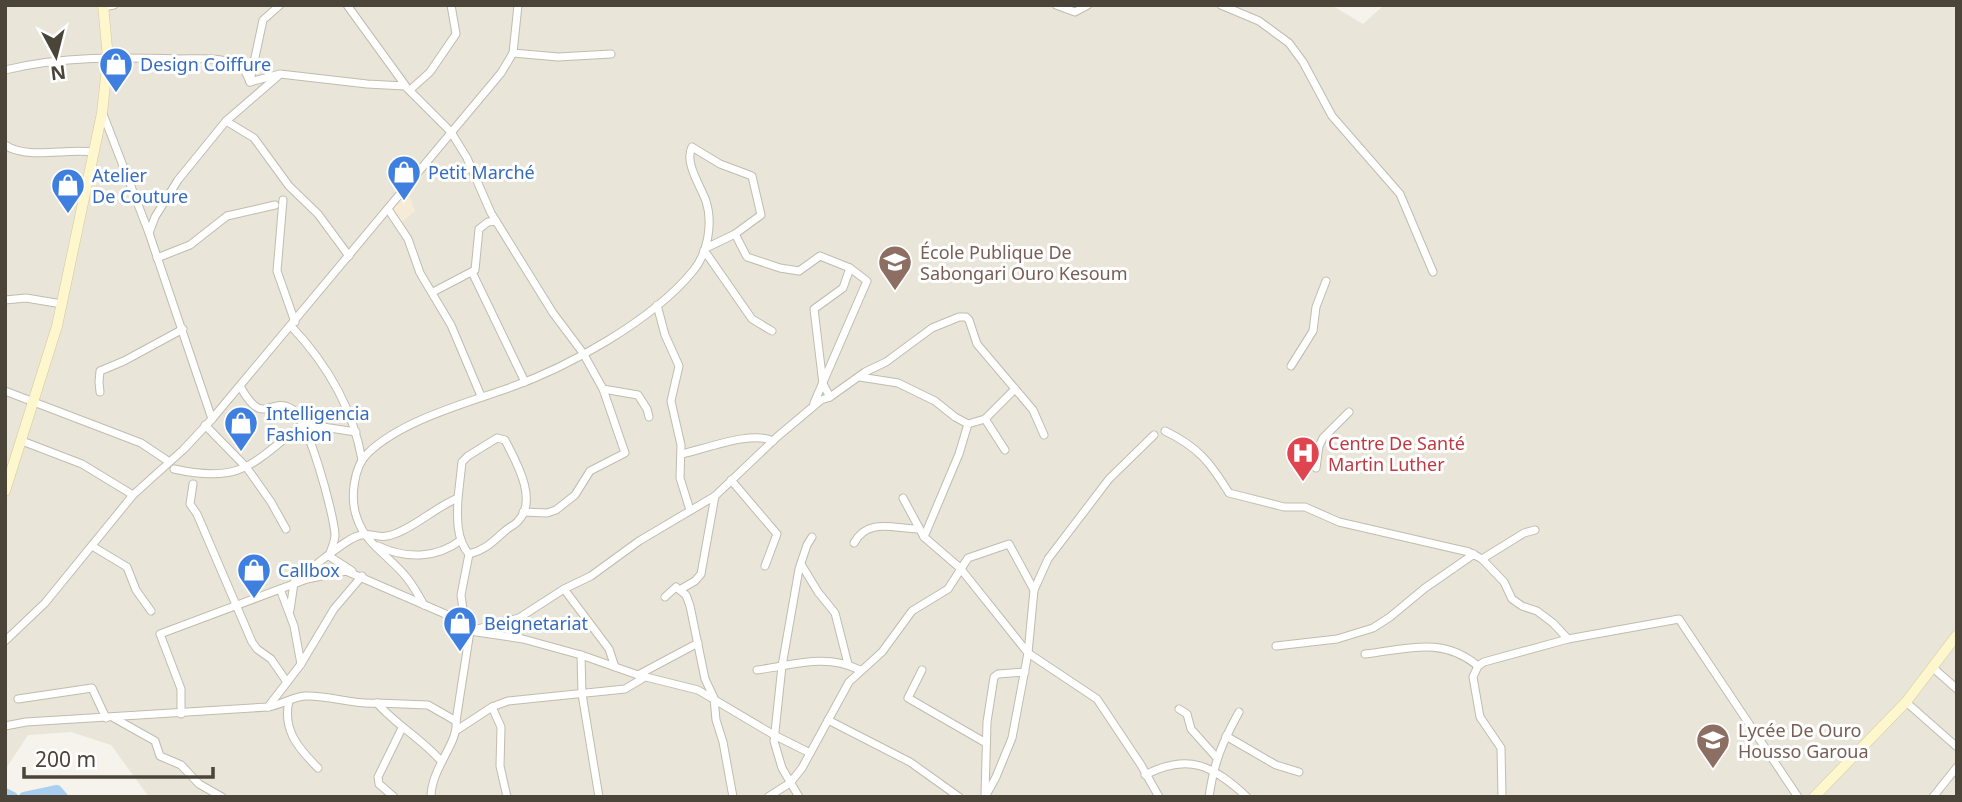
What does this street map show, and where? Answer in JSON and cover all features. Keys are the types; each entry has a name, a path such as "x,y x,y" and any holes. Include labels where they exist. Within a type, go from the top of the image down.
{"street":[{"path":"250,82 259,48 262,20 280,5"},
{"path":"347,5 408,88 451,132 467,158 496,221 553,313 583,353 603,389 625,453 590,471 575,495 556,510 547,513 523,512"},
{"path":"250,82 281,74 408,88 430,72 456,34 452,5"},
{"path":"5,641 45,603 133,495 184,449 212,419 501,73 513,53 518,5"},
{"path":"1056,5 1075,12 1088,5"},
{"path":"1221,5 1259,21 1289,43 1303,62 1332,116 1400,194 1433,272"},
{"path":"5,491 62,304 102,113 108,58 107,6"},
{"path":"513,53 558,57 611,54"},
{"path":"5,70 30,64 108,58 231,62 245,69 250,82"},
{"path":"149,233 178,180 226,121 281,74"},
{"path":"102,113 149,233 212,419"},
{"path":"226,121 254,138 289,186 318,214 349,256"},
{"path":"5,145 35,153 69,150 93,152"},
{"path":"424,605 407,578 364,534 357,519 354,493 362,460 372,449 421,420 525,382 624,330 657,305 694,270 705,249 709,214 690,161 692,147 720,164 752,176 761,215 735,234 705,249"},
{"path":"283,200 278,271 293,324 327,371 356,432 362,460"},
{"path":"157,258 190,246 228,216 275,205"},
{"path":"388,209 408,239 420,273 452,325 481,396"},
{"path":"433,292 472,272 479,229 488,222 496,221"},
{"path":"735,234 747,257 799,271 820,256 850,268 867,281 812,407"},
{"path":"705,249 752,319 772,331"},
{"path":"830,397 823,384 814,309 843,288 850,268"},
{"path":"472,272 525,382"},
{"path":"1291,366 1312,331 1316,307 1326,281"},
{"path":"5,300 26,298 62,304"},
{"path":"657,305 665,335 679,366 671,401 682,454 680,478 690,510"},
{"path":"468,627 519,618 564,589 591,576 639,541 715,496 812,407 886,362 932,328 962,317 971,324 977,345 1035,414 1044,435"},
{"path":"100,392 100,371 124,362 183,329"},
{"path":"859,377 898,383 935,401 968,424 985,419 1015,389"},
{"path":"240,386 255,408 289,407 303,424 317,463 335,537 329,556"},
{"path":"603,389 638,395 649,417"},
{"path":"5,391 141,443 168,461"},
{"path":"1316,468 1323,438 1349,412"},
{"path":"985,419 1005,450"},
{"path":"174,469 209,476 247,468 303,424 356,432"},
{"path":"924,537 959,454 968,424"},
{"path":"205,425 247,468 286,529"},
{"path":"1165,431 1188,443 1210,463 1229,493 1284,508 1305,507 1339,522 1474,554 1504,582 1512,598 1522,606 1537,611 1568,639"},
{"path":"985,797 1012,738 1028,653 1034,590 1052,552 1109,479 1154,435"},
{"path":"682,454 761,436 774,440"},
{"path":"496,438 501,438 510,449 524,478 523,512 520,520 491,545 480,552 469,554 461,540 458,498 461,462 496,438"},
{"path":"22,441 82,464 133,495"},
{"path":"731,481 777,534 765,566"},
{"path":"193,484 190,504 197,514 252,642 271,659 287,682"},
{"path":"681,589 701,574 715,496"},
{"path":"307,571 348,539 364,534 379,538 398,533 458,498"},
{"path":"903,498 924,537 960,568 1028,653 1097,699 1159,797"},
{"path":"854,543 861,533 871,527 918,529"},
{"path":"1482,559 1524,533 1535,530"},
{"path":"799,797 775,752 774,735 782,666 801,564 812,537"},
{"path":"374,544 399,554 421,555 443,552 461,540"},
{"path":"768,797 790,782 849,682 882,652 912,611 947,589 968,558 1009,544 1034,590"},
{"path":"92,546 127,566 136,590 151,611"},
{"path":"457,730 468,627 461,595 469,554"},
{"path":"1276,646 1337,639 1373,628 1474,554"},
{"path":"329,556 353,572 468,627 581,654 641,676 698,690 774,735 810,752"},
{"path":"801,564 817,592 835,613 848,664"},
{"path":"181,714 181,688 160,634 294,583 337,571 353,572"},
{"path":"268,708 301,664 334,609 362,576"},
{"path":"290,611 294,583"},
{"path":"665,597 676,587 681,589 690,606 705,679 714,698 716,720 723,741 733,797"},
{"path":"281,589 290,611 301,664"},
{"path":"564,589 610,649 615,667"},
{"path":"1502,797 1501,748 1480,717 1474,677 1478,666 1484,662 1568,639 1679,619 1798,797"},
{"path":"1814,797 1906,702 1957,635"},
{"path":"431,797 441,761 457,730 492,708 515,699 625,690 641,676 698,643"},
{"path":"1365,654 1441,647 1466,656 1478,666"},
{"path":"581,654 582,694 600,797"},
{"path":"757,670 815,660 838,661 860,670"},
{"path":"1932,667 1957,689"},
{"path":"922,670 908,698 986,743"},
{"path":"985,797 986,743 994,677 998,674 1025,672"},
{"path":"18,699 92,688 110,718 155,741 160,756 181,765 199,784 222,797"},
{"path":"5,726 26,722 268,708 304,696 353,704 428,705 456,721"},
{"path":"289,701 286,718 293,739 318,768"},
{"path":"1906,702 1957,747"},
{"path":"377,703 402,728 428,746 441,761"},
{"path":"492,708 501,727 500,766 508,797"},
{"path":"1178,709 1187,714 1191,729 1217,758"},
{"path":"1209,797 1212,769 1239,712"},
{"path":"828,720 910,762 959,797"},
{"path":"394,797 379,784 378,777 402,728"},
{"path":"1226,736 1276,765 1299,772"},
{"path":"1145,775 1175,764 1196,765 1221,774 1247,797"},
{"path":"1933,797 1957,767"}],"shaded area":[{"path":"5,5 1331,5 1363,24 1384,5 1957,5 1957,797 149,797 111,745 71,732 28,735 5,770"},
{"name":"Petit Marché","path":"403,194 409,195 415,211 401,223 390,209"}],"waterway":[{"path":"24,797 57,790 63,797"},
{"path":"5,793 13,797"}],"place":[{"name":"Design Coiffure","path":"116,94"},
{"name":"Petit Marché","path":"404,202"},
{"name":"Atelier De Couture","path":"68,215"},
{"name":"École Publique De Sabongari Ouro Kesoum","path":"895,292"},
{"name":"Intelligencia Fashion","path":"241,453"},
{"name":"Centre De Santé Martin Luther","path":"1303,483"},
{"name":"Callbox","path":"254,600"},
{"name":"Beignetariat","path":"460,653"},
{"name":"Lycée De Ouro Housso Garoua","path":"1713,770"}]}
